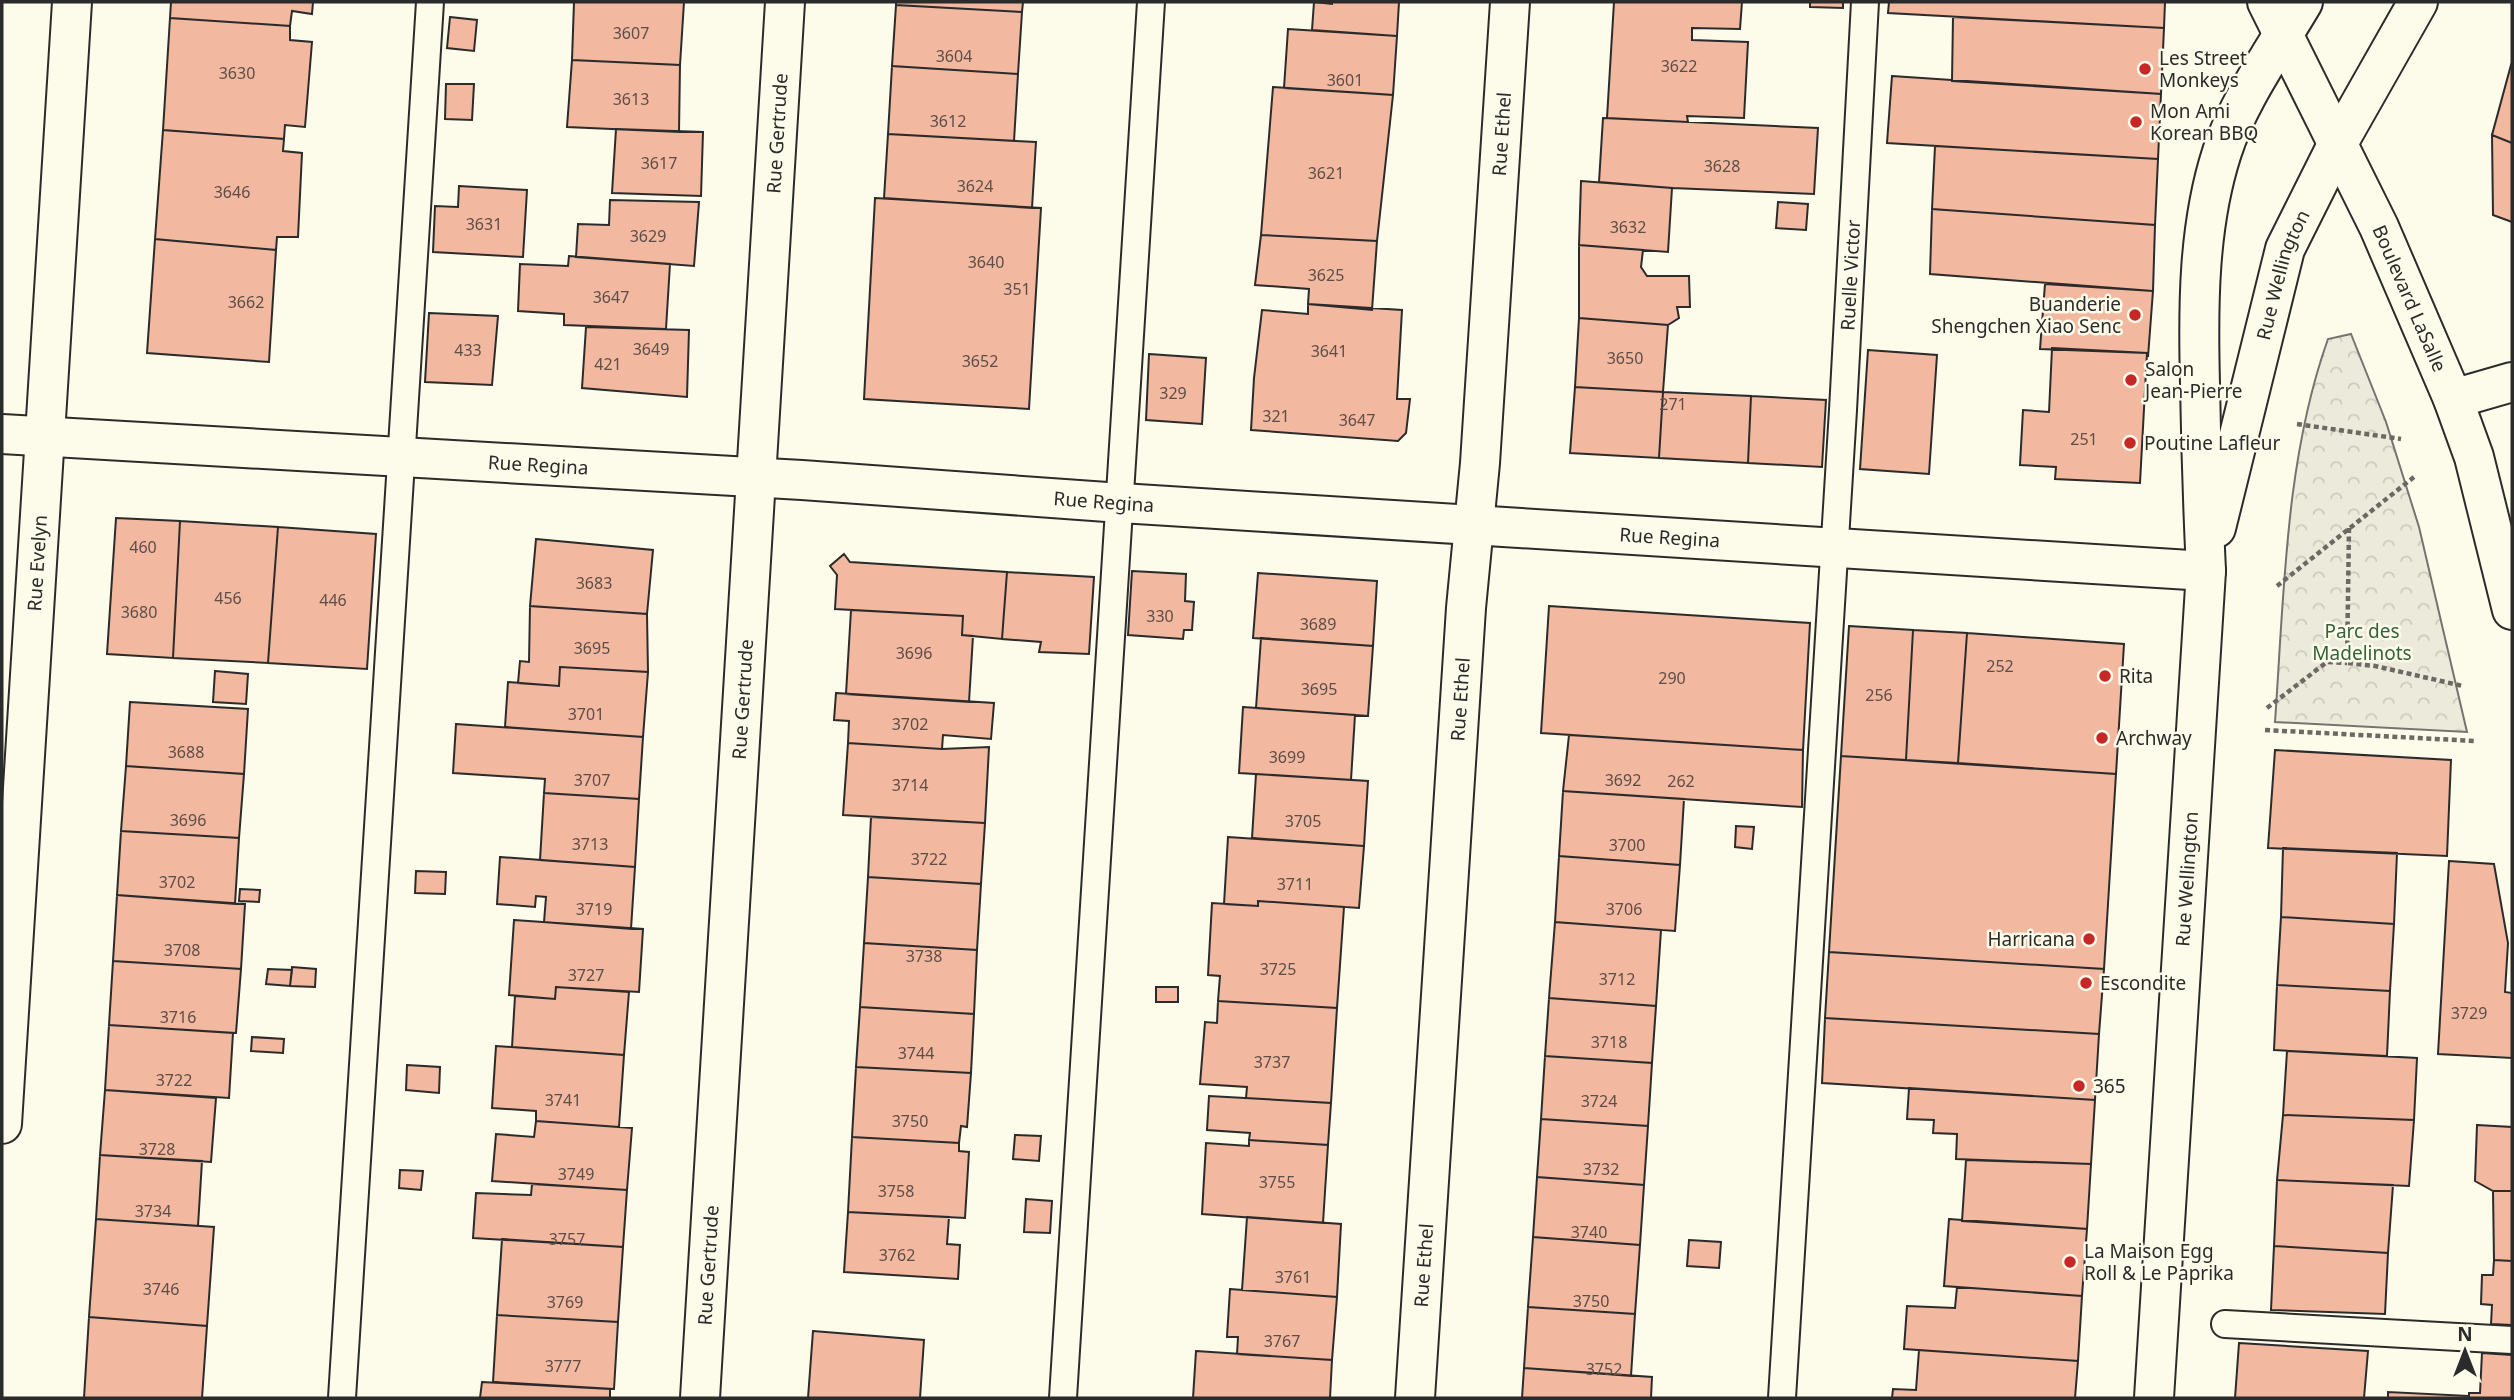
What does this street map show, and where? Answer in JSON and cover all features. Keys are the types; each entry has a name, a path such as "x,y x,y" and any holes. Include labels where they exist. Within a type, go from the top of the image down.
{"street":[{"name":"Rue Evelyn","path":"2,1124 72,2"},
{"name":"Rue Gertrude","path":"700,1398 785,2"},
{"name":"Rue Ethel","path":"1415,1398 1510,2"},
{"name":"Rue Wellington","path":"2154,1398 2206,571 2201,472 2199,322 2206,228 2222,151 2256,80 2276,18 2303,2"},
{"name":"Rue Wellington","path":"2206,571 2285,249 2338,143 2418,2"},
{"name":"Boulevard LaSalle","path":"2276,18 2403,280 2452,399 2474,457 2512,610"},
{"path":"2452,399 2512,382"},
{"name":"Rue Regina","path":"2,434 2206,571"}],"lane":[{"path":"342,1398 430,2"},
{"path":"1063,1398 1151,2"},
{"name":"Ruelle Victor","path":"1782,1398 1835,547 1865,2"},
{"path":"2225,1324 2512,1340"}],"path":[{"path":"2297,424 2401,439"},
{"path":"2277,586 2414,477"},
{"path":"2347,663 2349,528"},
{"path":"2267,708 2327,662 2375,666 2463,687"},
{"path":"2265,730 2475,741"}],"green space":[{"name":"Parc des Madelinots","path":"2351,334 2386,422 2419,527 2467,732 2275,722 2284,577 2303,432 2328,339"}],"building":[{"path":"171,2 313,2 312,14 292,11 290,26 170,18"},
{"path":"574,2 684,2 680,65 572,60"},
{"path":"896,2 1023,2 1022,12 896,5"},
{"path":"1314,2 1399,2 1397,36 1312,30"},
{"path":"1614,2 1742,2 1740,29 1692,28 1692,40 1748,42 1744,118 1687,116 1688,122 1607,118"},
{"path":"1810,2 1843,2 1843,8 1810,7"},
{"path":"1889,2 2165,2 2164,28 1888,13"},
{"path":"896,5 1022,12 1018,74 892,66"},
{"path":"450,17 477,20 474,51 447,48"},
{"path":"1953,17 2164,28 2161,94 1952,81"},
{"path":"170,18 290,26 290,40 312,42 305,127 285,125 284,139 163,130"},
{"path":"1288,29 1397,36 1393,95 1284,88"},
{"path":"572,60 680,65 679,132 567,127"},
{"path":"892,66 1018,74 1014,141 888,134"},
{"path":"2512,66 2512,143 2492,135"},
{"path":"1892,76 2161,94 2158,159 1887,143"},
{"path":"446,84 474,84 472,120 445,119"},
{"path":"1273,87 1393,95 1377,241 1261,235"},
{"path":"1603,118 1818,128 1814,194 1599,182"},
{"path":"616,129 703,132 701,196 612,193"},
{"path":"163,130 284,139 283,151 302,153 298,237 277,237 276,250 155,239"},
{"path":"888,134 1036,142 1032,208 884,198"},
{"path":"2492,135 2512,143 2512,222 2493,215"},
{"path":"1935,146 2158,159 2155,225 1932,209"},
{"path":"1581,181 1672,188 1668,252 1579,245"},
{"path":"459,186 527,190 523,257 433,252 435,206 458,207"},
{"path":"875,198 1041,208 1029,409 864,399"},
{"path":"610,200 699,202 694,266 576,257 578,224 609,225"},
{"path":"1778,202 1808,204 1806,230 1776,228"},
{"path":"1932,209 2155,225 2153,291 1930,274"},
{"path":"1261,235 1377,241 1372,310 1308,304 1309,289 1255,285"},
{"path":"155,239 276,250 269,362 147,353"},
{"path":"1579,245 1643,250 1641,267 1647,276 1689,276 1690,307 1677,307 1679,318 1668,325 1579,318"},
{"path":"569,256 670,264 666,329 564,325 564,314 518,311 520,264 568,266"},
{"path":"2045,284 2153,291 2148,357 2147,353 2040,349"},
{"path":"1308,304 1402,310 1397,399 1410,399 1406,433 1398,441 1251,430 1262,310 1308,314"},
{"path":"429,313 498,316 492,385 425,382"},
{"path":"1579,318 1668,325 1663,392 1575,387"},
{"path":"586,327 689,330 687,397 582,388"},
{"path":"2052,348 2147,353 2140,483 2055,479 2056,467 2020,465 2023,410 2049,412"},
{"path":"1868,350 1937,355 1929,474 1860,469"},
{"path":"1149,354 1206,358 1202,424 1146,420"},
{"path":"1575,387 1663,392 1659,458 1570,453"},
{"path":"1663,392 1751,396 1748,463 1659,458"},
{"path":"1751,396 1826,400 1822,467 1748,463"},
{"path":"116,518 180,521 173,658 107,654"},
{"path":"180,521 278,527 268,663 173,658"},
{"path":"278,527 376,534 367,669 268,663"},
{"path":"536,539 653,550 647,614 530,606"},
{"path":"844,554 850,562 1007,572 1002,639 962,635 963,616 835,609 837,575 830,566"},
{"path":"1132,571 1186,574 1185,601 1194,602 1192,630 1184,630 1183,639 1128,635"},
{"path":"1007,572 1094,577 1089,654 1039,652 1041,642 1002,639"},
{"path":"1258,573 1377,581 1373,646 1253,638"},
{"path":"530,606 647,614 648,672 560,667 559,686 518,683 520,661 529,662"},
{"path":"1549,606 1810,623 1803,750 1541,733"},
{"path":"851,610 963,616 962,635 973,636 969,702 846,694"},
{"path":"1849,626 1913,630 1906,760 1841,756"},
{"path":"1913,630 1967,633 1958,763 1906,760"},
{"path":"1967,633 2124,644 2116,774 1958,763"},
{"path":"1261,638 1373,646 1368,716 1256,708"},
{"path":"560,667 648,672 643,737 505,727 508,682 559,686"},
{"path":"215,671 248,674 246,704 213,702"},
{"path":"836,693 994,703 991,739 943,735 942,749 848,743 849,721 834,720"},
{"path":"130,702 248,709 244,774 126,766"},
{"path":"1243,707 1355,715 1351,780 1239,773"},
{"path":"456,724 643,737 639,799 544,793 545,779 453,773"},
{"path":"1569,735 1803,750 1802,807 1563,791"},
{"path":"848,743 942,749 989,747 985,823 843,815"},
{"path":"2275,750 2451,760 2447,856 2268,848"},
{"path":"1841,756 2116,774 2104,969 1829,952"},
{"path":"126,766 244,774 239,838 121,831"},
{"path":"1256,774 1368,781 1364,846 1252,838"},
{"path":"1563,791 1684,799 1680,865 1559,856"},
{"path":"544,793 639,799 635,867 540,860"},
{"path":"871,817 985,823 981,884 868,877"},
{"path":"1736,826 1754,827 1752,849 1735,847"},
{"path":"121,831 239,838 235,904 117,895"},
{"path":"1228,837 1364,846 1359,908 1258,901 1258,906 1224,904"},
{"path":"2283,848 2397,853 2394,924 2281,917"},
{"path":"1559,856 1680,865 1675,931 1555,922"},
{"path":"500,857 635,867 631,929 544,922 546,897 536,896 535,907 497,904"},
{"path":"2449,861 2494,864 2508,943 2505,992 2512,993 2512,1058 2438,1054"},
{"path":"416,871 446,872 445,894 415,893"},
{"path":"868,877 981,884 977,950 864,943"},
{"path":"240,889 260,890 259,902 239,901"},
{"path":"117,895 245,904 241,969 113,961"},
{"path":"1258,901 1344,907 1337,1008 1218,1001 1220,976 1208,975 1212,903 1258,906"},
{"path":"2281,917 2394,924 2390,991 2277,985"},
{"path":"514,920 643,929 639,992 556,987 555,999 509,995"},
{"path":"1555,922 1661,930 1656,1006 1549,998"},
{"path":"864,943 977,950 974,1014 860,1007"},
{"path":"1829,952 2104,969 2099,1034 1825,1018"},
{"path":"113,961 241,969 236,1033 109,1025"},
{"path":"292,967 316,969 315,987 290,986"},
{"path":"268,969 292,970 290,986 266,984"},
{"path":"2277,985 2390,991 2387,1056 2274,1050"},
{"path":"556,987 629,992 624,1055 512,1047 515,996 555,999"},
{"path":"1156,987 1178,987 1178,1002 1156,1002"},
{"path":"1549,998 1656,1006 1652,1063 1545,1056"},
{"path":"1218,1001 1337,1008 1331,1103 1246,1098 1247,1087 1200,1084 1205,1022 1217,1023"},
{"path":"860,1007 974,1014 971,1073 856,1067"},
{"path":"1825,1018 2099,1034 2095,1100 1822,1083"},
{"path":"109,1025 233,1033 229,1098 105,1090"},
{"path":"252,1037 284,1039 283,1053 251,1051"},
{"path":"496,1046 624,1055 619,1127 536,1121 536,1111 492,1108"},
{"path":"2287,1051 2417,1058 2414,1120 2283,1115"},
{"path":"1545,1056 1652,1063 1648,1126 1541,1119"},
{"path":"407,1065 440,1067 439,1093 406,1090"},
{"path":"856,1067 971,1073 967,1127 961,1126 959,1143 852,1137"},
{"path":"1909,1088 2095,1100 2091,1164 1956,1159 1957,1134 1933,1133 1934,1120 1907,1119"},
{"path":"105,1090 216,1098 211,1162 100,1155"},
{"path":"1209,1096 1331,1103 1328,1145 1249,1140 1250,1133 1207,1130"},
{"path":"2283,1115 2414,1120 2409,1186 2277,1180"},
{"path":"1541,1119 1648,1126 1644,1185 1537,1177"},
{"path":"536,1121 632,1128 627,1190 492,1181 496,1134 534,1137"},
{"path":"2477,1125 2512,1127 2512,1191 2493,1191 2475,1181"},
{"path":"1015,1135 1041,1136 1039,1161 1013,1159"},
{"path":"852,1137 959,1143 959,1151 969,1152 965,1218 848,1212"},
{"path":"1249,1140 1328,1145 1323,1223 1202,1214 1206,1143 1249,1146"},
{"path":"100,1155 202,1161 198,1226 96,1219"},
{"path":"1966,1160 2091,1164 2087,1229 1962,1221"},
{"path":"400,1170 423,1171 421,1190 399,1188"},
{"path":"1537,1177 1644,1185 1640,1245 1533,1237"},
{"path":"2277,1180 2393,1185 2388,1253 2274,1246"},
{"path":"532,1184 627,1190 623,1247 473,1238 476,1193 531,1195"},
{"path":"2493,1191 2512,1191 2512,1261 2494,1260"},
{"path":"1026,1199 1052,1201 1050,1233 1024,1232"},
{"path":"848,1212 949,1217 947,1244 960,1245 958,1279 844,1272"},
{"path":"1247,1217 1341,1224 1337,1297 1242,1290"},
{"path":"96,1219 214,1227 207,1326 89,1317"},
{"path":"1949,1219 2087,1229 2082,1296 1944,1286"},
{"path":"1533,1237 1640,1245 1635,1314 1528,1307"},
{"path":"502,1239 623,1247 618,1322 497,1315"},
{"path":"1689,1240 1721,1242 1719,1268 1687,1266"},
{"path":"2274,1246 2388,1253 2385,1314 2271,1310"},
{"path":"2494,1260 2512,1261 2512,1325 2491,1324 2492,1305 2481,1304 2482,1275 2493,1275"},
{"path":"1957,1287 2082,1296 2078,1361 1904,1349 1907,1306 1955,1308"},
{"path":"1230,1289 1337,1297 1332,1360 1237,1354 1238,1337 1227,1337"},
{"path":"1528,1307 1635,1314 1631,1376 1524,1368"},
{"path":"497,1315 618,1322 614,1389 493,1382"},
{"path":"89,1317 207,1326 202,1398 84,1398"},
{"path":"813,1331 924,1340 920,1398 808,1398"},
{"path":"2239,1343 2368,1351 2364,1398 2235,1398"},
{"path":"1919,1350 2078,1361 2075,1398 1892,1398 1893,1389 1916,1390"},
{"path":"1196,1351 1332,1360 1330,1398 1193,1398"},
{"path":"2482,1353 2512,1355 2512,1398 2388,1398 2388,1392 2469,1396 2469,1393 2480,1393"},
{"path":"1524,1368 1652,1377 1651,1398 1522,1398"},
{"path":"482,1382 610,1389 610,1398 480,1398"}],"place":[{"name":"Les Street Monkeys","path":"2145,69"},
{"name":"Mon Ami Korean BBQ","path":"2136,122"},
{"name":"Buanderie Shengchen Xiao Senc","path":"2135,315"},
{"name":"Salon Jean-Pierre","path":"2131,380"},
{"name":"Poutine Lafleur","path":"2130,443"},
{"name":"Rita","path":"2105,676"},
{"name":"Archway","path":"2102,738"},
{"name":"Harricana","path":"2089,939"},
{"name":"Escondite","path":"2086,983"},
{"name":"365","path":"2079,1086"},
{"name":"La Maison Egg Roll & Le Paprika","path":"2070,1262"}]}
